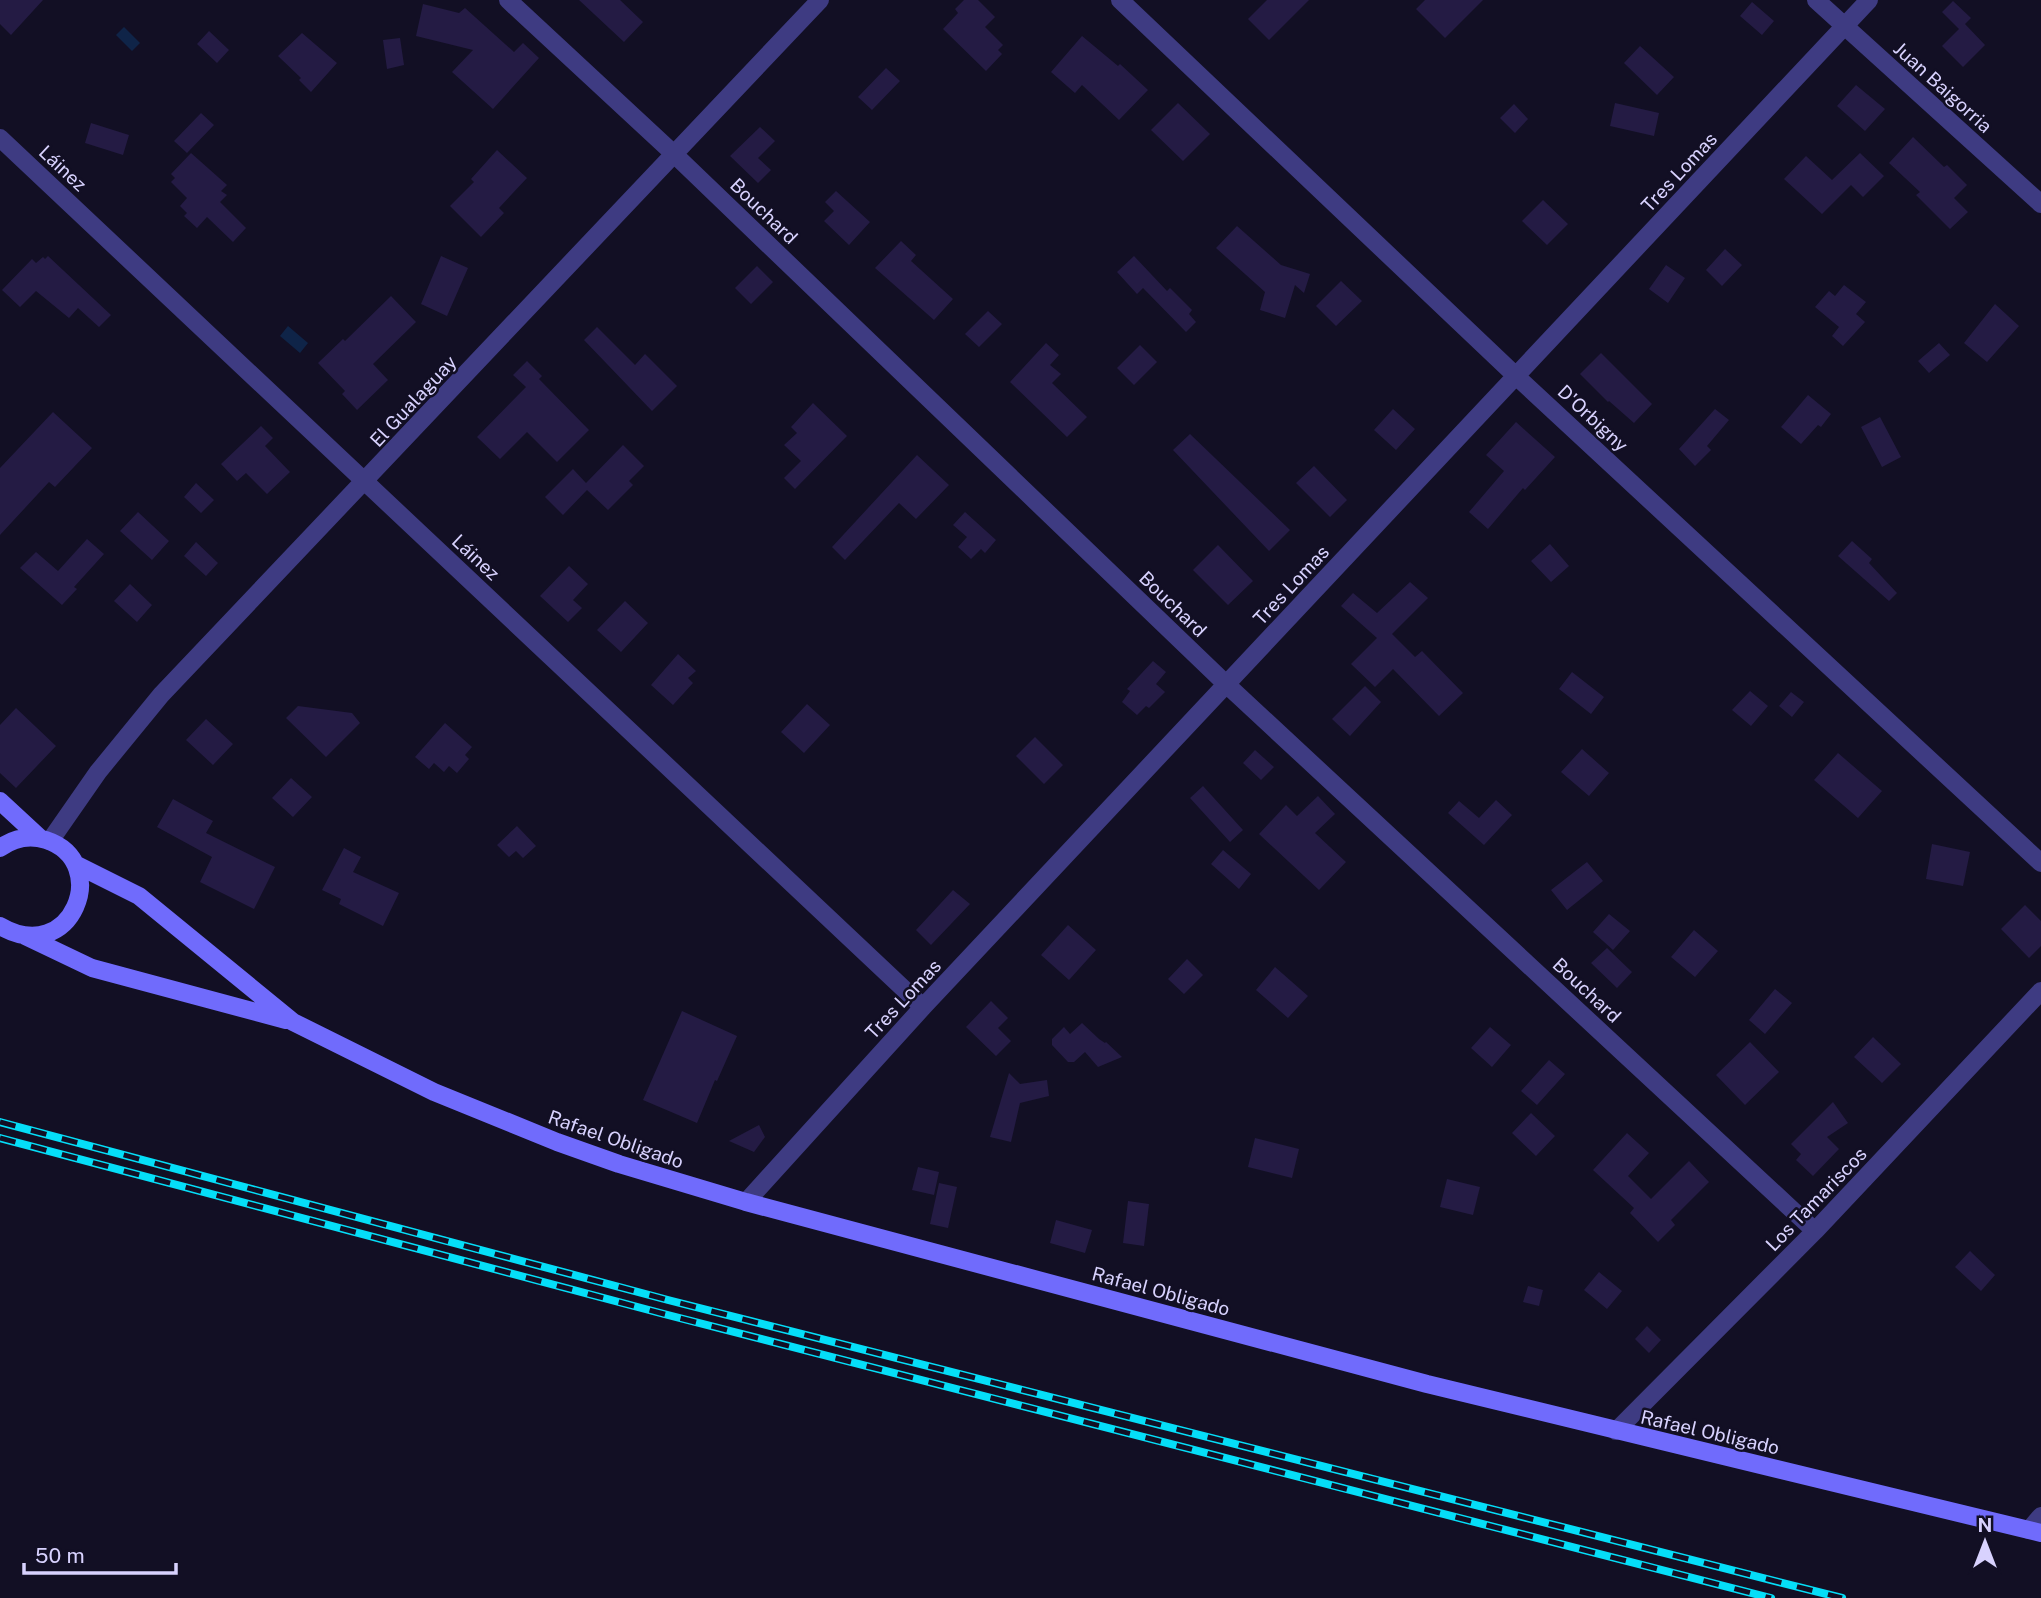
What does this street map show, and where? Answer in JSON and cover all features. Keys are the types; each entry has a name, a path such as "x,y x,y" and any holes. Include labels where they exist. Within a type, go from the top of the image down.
{"street":[{"name":"Bouchard","path":"508,0 674,154 1226,684 1815,1231"},
{"name":"El Gualaguay","path":"45,840 161,695 820,0"},
{"name":"D'Orbigny","path":"1120,0 1516,376 2041,863"},
{"name":"Juan Baigorria","path":"1816,0 2041,204"},
{"name":"Tres Lomas","path":"746,1202 923,1007 1869,0"},
{"name":"Láinez","path":"0,138 923,1007"},
{"path":"0,801 45,840"},
{"path":"0,848 20,838 45,840"},
{"name":"Rafael Obligado","path":"45,840 59,846 75,864 139,896 293,1022"},
{"path":"10,932 47,934 66,921 74,911 80,889 75,864"},
{"name":"Rafael Obligado","path":"10,932 92,968 293,1022 375,1064 495,1118 619,1164 746,1202 1414,1381 1616,1432 2037,1526"},
{"name":"Los Tamariscos","path":"1616,1432 1815,1231 2041,991"}],"water":[{"path":"124,27 140,43 132,51 116,35"},
{"path":"288,326 308,343 300,353 280,336"}],"building":[{"path":"0,0 43,0 11,35 0,24"},
{"path":"579,0 620,0 643,22 624,42"},
{"path":"964,0 978,0 995,17 985,27 1003,45 998,50 1002,54 986,71 943,29 958,13 955,9"},
{"path":"1267,0 1309,0 1269,40 1248,19"},
{"path":"1425,0 1483,0 1445,38 1416,9"},
{"path":"1953,1 1971,18 1965,24 1985,45 1963,67 1942,46 1959,29 1942,12"},
{"path":"1752,2 1774,21 1762,35 1740,16"},
{"path":"423,4 459,13 465,8 514,52 523,43 539,58 493,109 452,72 473,50 416,36"},
{"path":"209,31 229,50 217,63 197,44"},
{"path":"302,33 337,63 311,92 278,56"},
{"path":"1082,36 1118,66 1120,64 1148,90 1119,120 1082,85 1075,93 1051,72"},
{"path":"400,38 404,65 387,69 383,40"},
{"path":"1640,46 1674,77 1657,95 1624,63"},
{"path":"886,68 900,81 872,110 858,97"},
{"path":"1856,85 1885,109 1865,131 1837,106"},
{"path":"1178,103 1210,134 1183,161 1151,130"},
{"path":"1615,103 1659,113 1654,136 1610,126"},
{"path":"1514,104 1528,119 1515,133 1500,118"},
{"path":"201,113 214,125 187,153 174,141"},
{"path":"91,123 129,135 123,155 85,143"},
{"path":"760,127 775,141 758,158 771,170 758,183 730,156"},
{"path":"1913,137 1967,185 1954,198 1968,212 1950,229 1916,195 1920,192 1889,163"},
{"path":"497,150 527,178 499,208 504,213 481,237 450,206 474,182 471,179"},
{"path":"191,153 227,185 221,191 227,195 220,202 246,228 233,242 207,217 197,228 184,216 187,213 180,206 187,198 171,182 175,178 171,174"},
{"path":"1860,153 1884,176 1863,197 1851,185 1822,214 1784,179 1806,156 1832,180"},
{"path":"836,191 870,222 849,245 824,221 834,211 825,202"},
{"path":"1543,200 1568,224 1547,245 1522,221"},
{"path":"1237,226 1281,265 1310,274 1304,293 1295,285 1285,318 1260,310 1265,292 1216,248"},
{"path":"901,241 916,255 911,261 953,299 934,320 875,268"},
{"path":"1725,249 1742,265 1722,286 1706,270"},
{"path":"48,256 111,315 99,327 78,308 69,318 36,291 20,307 2,290 32,259 36,263"},
{"path":"441,256 468,268 447,316 421,304"},
{"path":"1134,256 1167,291 1170,288 1192,310 1189,314 1196,322 1186,332 1143,288 1137,294 1117,272"},
{"path":"1666,265 1685,278 1668,303 1649,289"},
{"path":"757,266 773,282 751,304 735,288"},
{"path":"1341,281 1362,301 1336,326 1316,306"},
{"path":"1844,285 1866,302 1856,314 1865,322 1843,346 1832,336 1839,327 1815,307 1829,291 1835,296"},
{"path":"391,296 416,322 373,364 388,380 357,410 342,394 345,391 318,363"},
{"path":"1995,304 2019,326 1987,362 1964,343"},
{"path":"988,311 1002,324 979,347 965,334"},
{"path":"597,327 635,365 645,354 677,386 652,411 584,340"},
{"path":"1046,343 1059,355 1050,365 1061,374 1052,383 1087,417 1067,437 1010,382"},
{"path":"1939,343 1950,355 1929,373 1918,361"},
{"path":"1140,345 1157,362 1134,385 1117,368"},
{"path":"1601,353 1652,404 1634,423 1580,374"},
{"path":"527,361 542,376 539,379 589,430 557,462 527,432 500,459 477,437 526,387 513,375"},
{"path":"1808,395 1831,414 1821,427 1818,425 1801,444 1781,427"},
{"path":"813,403 847,436 795,489 784,478 801,461 784,445 797,433 791,427"},
{"path":"1393,409 1415,429 1396,450 1374,430"},
{"path":"1715,409 1729,420 1707,446 1711,450 1695,466 1679,449"},
{"path":"53,412 92,448 55,487 49,482 0,535 0,468"},
{"path":"1880,417 1901,457 1882,467 1861,427"},
{"path":"1516,422 1555,457 1525,490 1523,488 1488,529 1469,512 1504,471 1486,455"},
{"path":"261,426 273,438 265,446 290,472 267,494 246,473 237,481 221,464"},
{"path":"1190,434 1290,530 1269,551 1173,450"},
{"path":"623,445 644,466 629,481 633,485 608,510 587,490 563,515 545,497 573,469 586,483"},
{"path":"917,455 949,485 916,519 899,503 845,560 832,547"},
{"path":"1314,466 1347,500 1330,517 1296,483"},
{"path":"196,483 214,500 201,513 184,497"},
{"path":"138,512 169,541 152,560 120,531"},
{"path":"965,512 996,540 985,553 981,549 971,559 958,547 967,537 953,525"},
{"path":"87,539 104,554 74,587 77,589 62,605 20,568 36,552 58,571"},
{"path":"1852,541 1872,559 1869,563 1897,593 1889,601 1838,556"},
{"path":"196,542 218,563 206,576 184,556"},
{"path":"1550,544 1569,566 1551,582 1531,561"},
{"path":"1218,545 1253,581 1228,605 1193,570"},
{"path":"569,566 588,584 573,600 582,608 568,622 540,596"},
{"path":"1410,582 1428,598 1392,634 1415,657 1422,651 1463,693 1439,716 1393,669 1375,687 1351,664 1377,638 1341,606 1353,593 1377,613"},
{"path":"130,584 152,605 137,622 114,601"},
{"path":"625,601 648,623 621,652 597,630"},
{"path":"678,654 696,671 688,678 693,683 673,705 651,685"},
{"path":"1153,661 1166,672 1156,684 1165,692 1149,708 1146,706 1137,715 1122,702 1130,691 1127,689"},
{"path":"1572,672 1604,697 1591,714 1559,689"},
{"path":"1365,686 1381,702 1350,736 1332,719"},
{"path":"1750,691 1768,706 1751,726 1732,710"},
{"path":"1791,692 1804,702 1792,717 1779,706"},
{"path":"807,704 830,725 804,753 781,732"},
{"path":"298,706 352,713 360,723 326,757 286,718"},
{"path":"16,708 56,746 16,788 0,773 0,725"},
{"path":"206,719 233,744 213,765 186,740"},
{"path":"445,723 472,747 465,755 469,759 457,773 449,766 444,772 434,763 429,769 415,757"},
{"path":"1035,737 1063,765 1044,784 1016,756"},
{"path":"1582,749 1609,773 1589,796 1561,772"},
{"path":"1255,750 1274,767 1261,780 1243,763"},
{"path":"1838,753 1882,791 1858,818 1814,780"},
{"path":"291,778 312,797 293,817 272,798"},
{"path":"1203,786 1243,830 1230,842 1190,798"},
{"path":"1318,796 1335,814 1315,833 1346,862 1319,890 1259,834 1286,805 1297,816"},
{"path":"173,799 213,821 206,833 275,867 254,909 200,882 212,857 157,827"},
{"path":"1496,800 1512,815 1484,845 1448,813 1459,801 1479,818"},
{"path":"517,826 536,846 523,858 516,851 509,857 497,845"},
{"path":"1932,844 1970,852 1963,886 1926,879"},
{"path":"344,848 361,857 353,872 399,893 383,926 339,904 341,899 322,890"},
{"path":"1223,850 1251,874 1239,889 1211,864"},
{"path":"1587,862 1603,881 1567,910 1551,890"},
{"path":"953,890 970,904 931,945 916,930"},
{"path":"2025,905 2041,921 2041,946 2029,958 2001,929"},
{"path":"1609,914 1630,931 1613,950 1593,932"},
{"path":"1068,925 1096,950 1069,980 1041,955"},
{"path":"1694,930 1718,951 1695,977 1671,957"},
{"path":"1607,948 1632,972 1617,988 1591,963"},
{"path":"1187,959 1203,975 1184,994 1168,979"},
{"path":"1275,967 1308,996 1288,1018 1256,990"},
{"path":"1775,989 1792,1003 1765,1034 1749,1020"},
{"path":"991,1001 1008,1018 998,1028 1011,1041 996,1056 966,1027"},
{"path":"682,1011 737,1036 697,1123 643,1100"},
{"path":"1082,1023 1122,1057 1098,1067 1085,1052 1074,1062 1068,1062 1052,1045 1052,1039 1064,1027 1070,1034"},
{"path":"1490,1027 1511,1045 1492,1067 1471,1048"},
{"path":"1873,1037 1901,1064 1882,1083 1854,1057"},
{"path":"1750,1042 1779,1072 1745,1105 1716,1075"},
{"path":"1549,1060 1565,1074 1537,1105 1521,1091"},
{"path":"1009,1073 1020,1084 1047,1080 1049,1096 1020,1103 1011,1142 990,1137"},
{"path":"1833,1102 1848,1123 1827,1137 1839,1149 1813,1176 1796,1160 1801,1154 1791,1144"},
{"path":"1531,1113 1555,1136 1536,1156 1512,1133"},
{"path":"759,1125 765,1137 754,1152 729,1141"},
{"path":"1627,1133 1649,1153 1628,1176 1651,1199 1689,1161 1709,1182 1671,1220 1675,1225 1658,1242 1630,1213 1634,1208 1593,1170"},
{"path":"1255,1138 1299,1149 1292,1178 1248,1167"},
{"path":"918,1167 939,1172 934,1195 912,1190"},
{"path":"1447,1179 1480,1187 1473,1215 1440,1207"},
{"path":"939,1183 957,1187 948,1228 930,1224"},
{"path":"1128,1201 1149,1204 1144,1246 1123,1243"},
{"path":"1056,1220 1092,1230 1085,1253 1050,1243"},
{"path":"1970,1251 1995,1275 1981,1291 1955,1267"},
{"path":"1599,1272 1622,1291 1607,1309 1584,1290"},
{"path":"1528,1286 1543,1290 1539,1306 1523,1302"},
{"path":"1647,1326 1661,1340 1649,1353 1635,1339"}],"railway":[{"path":"0,1122 668,1300 1842,1598"},
{"path":"0,1138 664,1314 1771,1598"}]}
